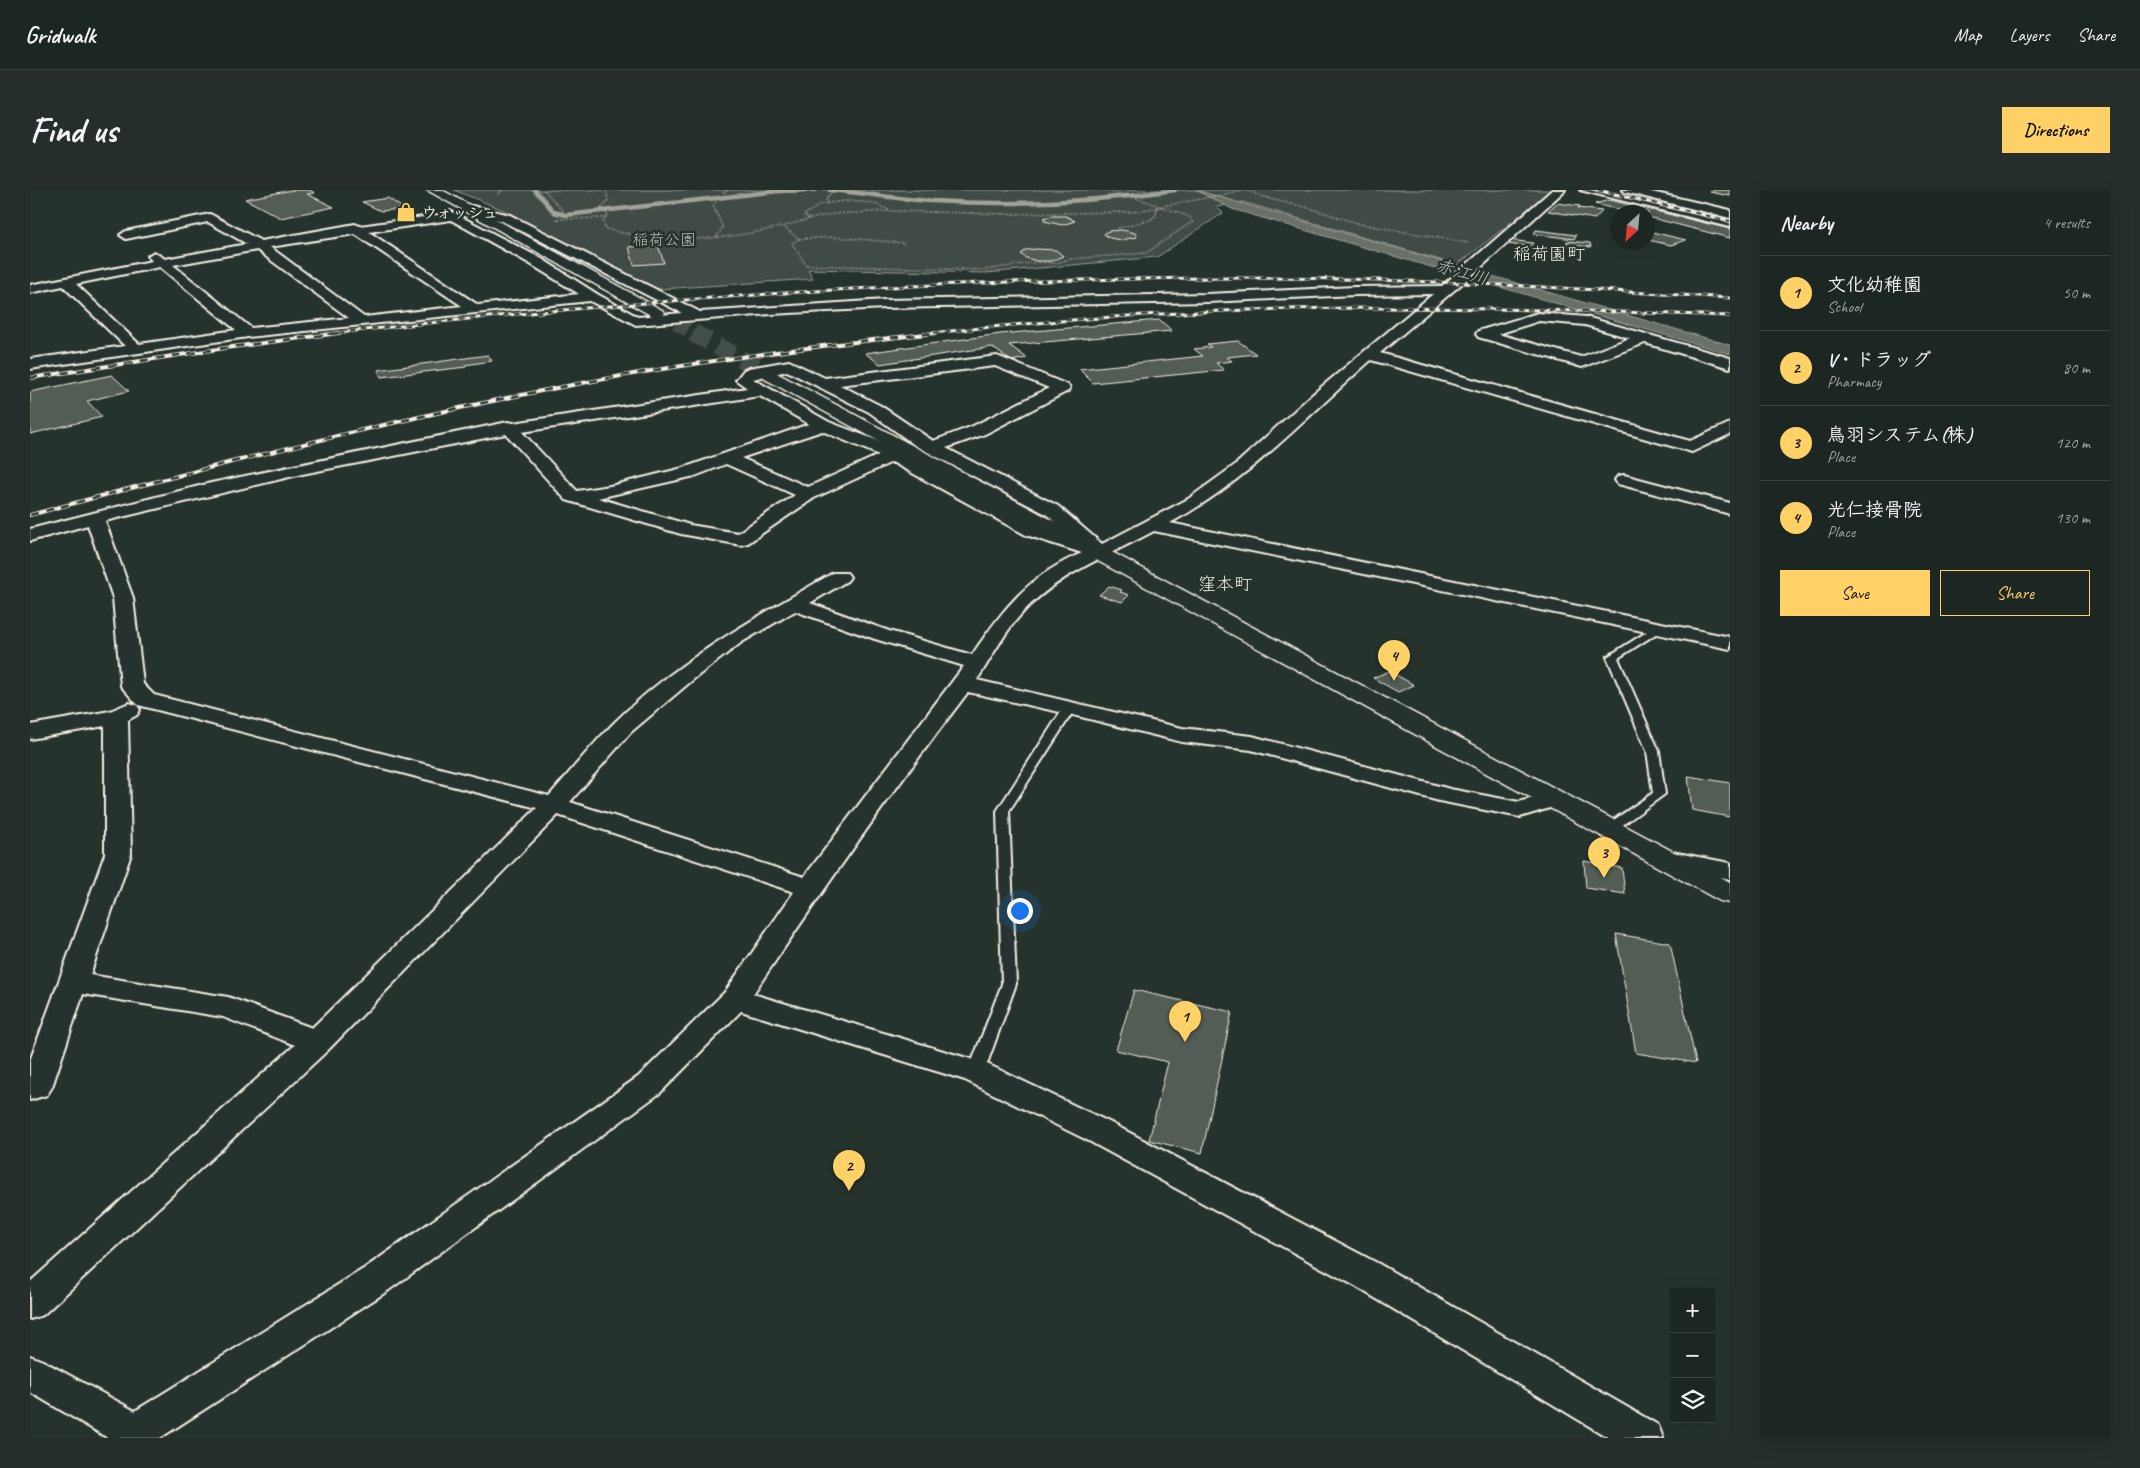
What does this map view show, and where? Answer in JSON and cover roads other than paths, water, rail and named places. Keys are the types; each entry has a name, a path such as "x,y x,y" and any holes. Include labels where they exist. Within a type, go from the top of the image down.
{"street":[{"path":"432,190 657,313"},
{"path":"30,1373 132,1435 377,1279 649,1085 735,999 810,888 908,754 963,684 1009,615 1048,579 1074,563 1100,552 1194,504 1241,469 1442,290 1472,267 1559,190"},
{"path":"1628,190 1730,214"},
{"path":"450,217 449,214 469,209 506,218 696,315"},
{"path":"30,289 257,244 356,228 450,217 465,222 537,262 592,297 636,321 696,315 885,304 1207,298 1355,291 1442,290"},
{"path":"248,333 164,263 126,236 210,218 257,244 360,320"},
{"path":"356,228 473,308"},
{"path":"66,282 135,348"},
{"path":"30,364 248,333 592,297"},
{"path":"1644,338 1582,362 1482,334 1538,317 1586,321 1730,363"},
{"path":"1369,355 1692,447 1730,428"},
{"path":"822,383 997,361 1062,388 979,430 932,447"},
{"path":"1100,552 1052,510 932,447 875,410 789,366 748,373 744,380 766,383 1100,552 1730,894"},
{"path":"30,535 94,517 303,467 508,428 766,383 823,425 892,455 1033,531 1100,552"},
{"path":"572,496 610,491 690,472 823,425"},
{"path":"508,428 572,496 688,530 741,539 808,494 892,455"},
{"path":"726,458 808,494"},
{"path":"1624,480 1730,509"},
{"path":"94,517 123,598 132,686 146,700 554,805 810,888"},
{"path":"1152,524 1730,642"},
{"path":"30,1304 317,1042 554,805 623,727 687,673 735,638 840,577"},
{"path":"794,604 882,635 977,663"},
{"path":"963,684 1070,707 1182,735 1252,743 1448,796 1520,810 1554,799"},
{"path":"30,732 116,717 146,700"},
{"path":"32,1091 74,983 118,854 116,717"},
{"path":"1666,859 1730,870"},
{"path":"74,983 228,1007 317,1042"},
{"path":"735,999 976,1072 1098,1131 1367,1275 1644,1438"}],"lane":[{"path":"1583,190 1730,226"},
{"path":"1609,829 1660,794 1653,751 1612,657 1658,628"},
{"path":"976,1072 1009,984 1003,811 1070,707"}],"water":[{"name":"赤江川","path":"1196,190 1730,345 1730,354 1232,209"}],"waterway":[{"path":"535,190 554,212 566,215 779,191 815,190"},
{"path":"830,190 919,200 993,203 1084,200 1175,190"}],"tunnel":[{"path":"657,313 696,334"},
{"path":"693,333 771,375"}],"railway":[{"path":"1598,190 1730,221"},
{"path":"328,334 556,310 785,293 900,286 1129,279 1305,278 1548,287 1730,298"},
{"path":"923,334 1105,317 1287,309 1509,309 1730,316"},
{"path":"30,378 225,348 339,333"},
{"path":"30,515 299,445 435,413 572,385 707,362 935,333"}],"place":[{"name":"ウォッシュ","path":"406,212"},
{"name":"光仁接骨院","path":"1394,681"},
{"name":"鳥羽システム(株)","path":"1604,878"},
{"name":"文化幼稚園","path":"1185,1042"},
{"name":"V・ドラッグ","path":"849,1191"}],"district":[{"name":"稲荷園町","path":"1549,254"},
{"name":"窪本町","path":"1225,584"}],"park label":[{"name":"稲荷公園","path":"664,239"}]}
